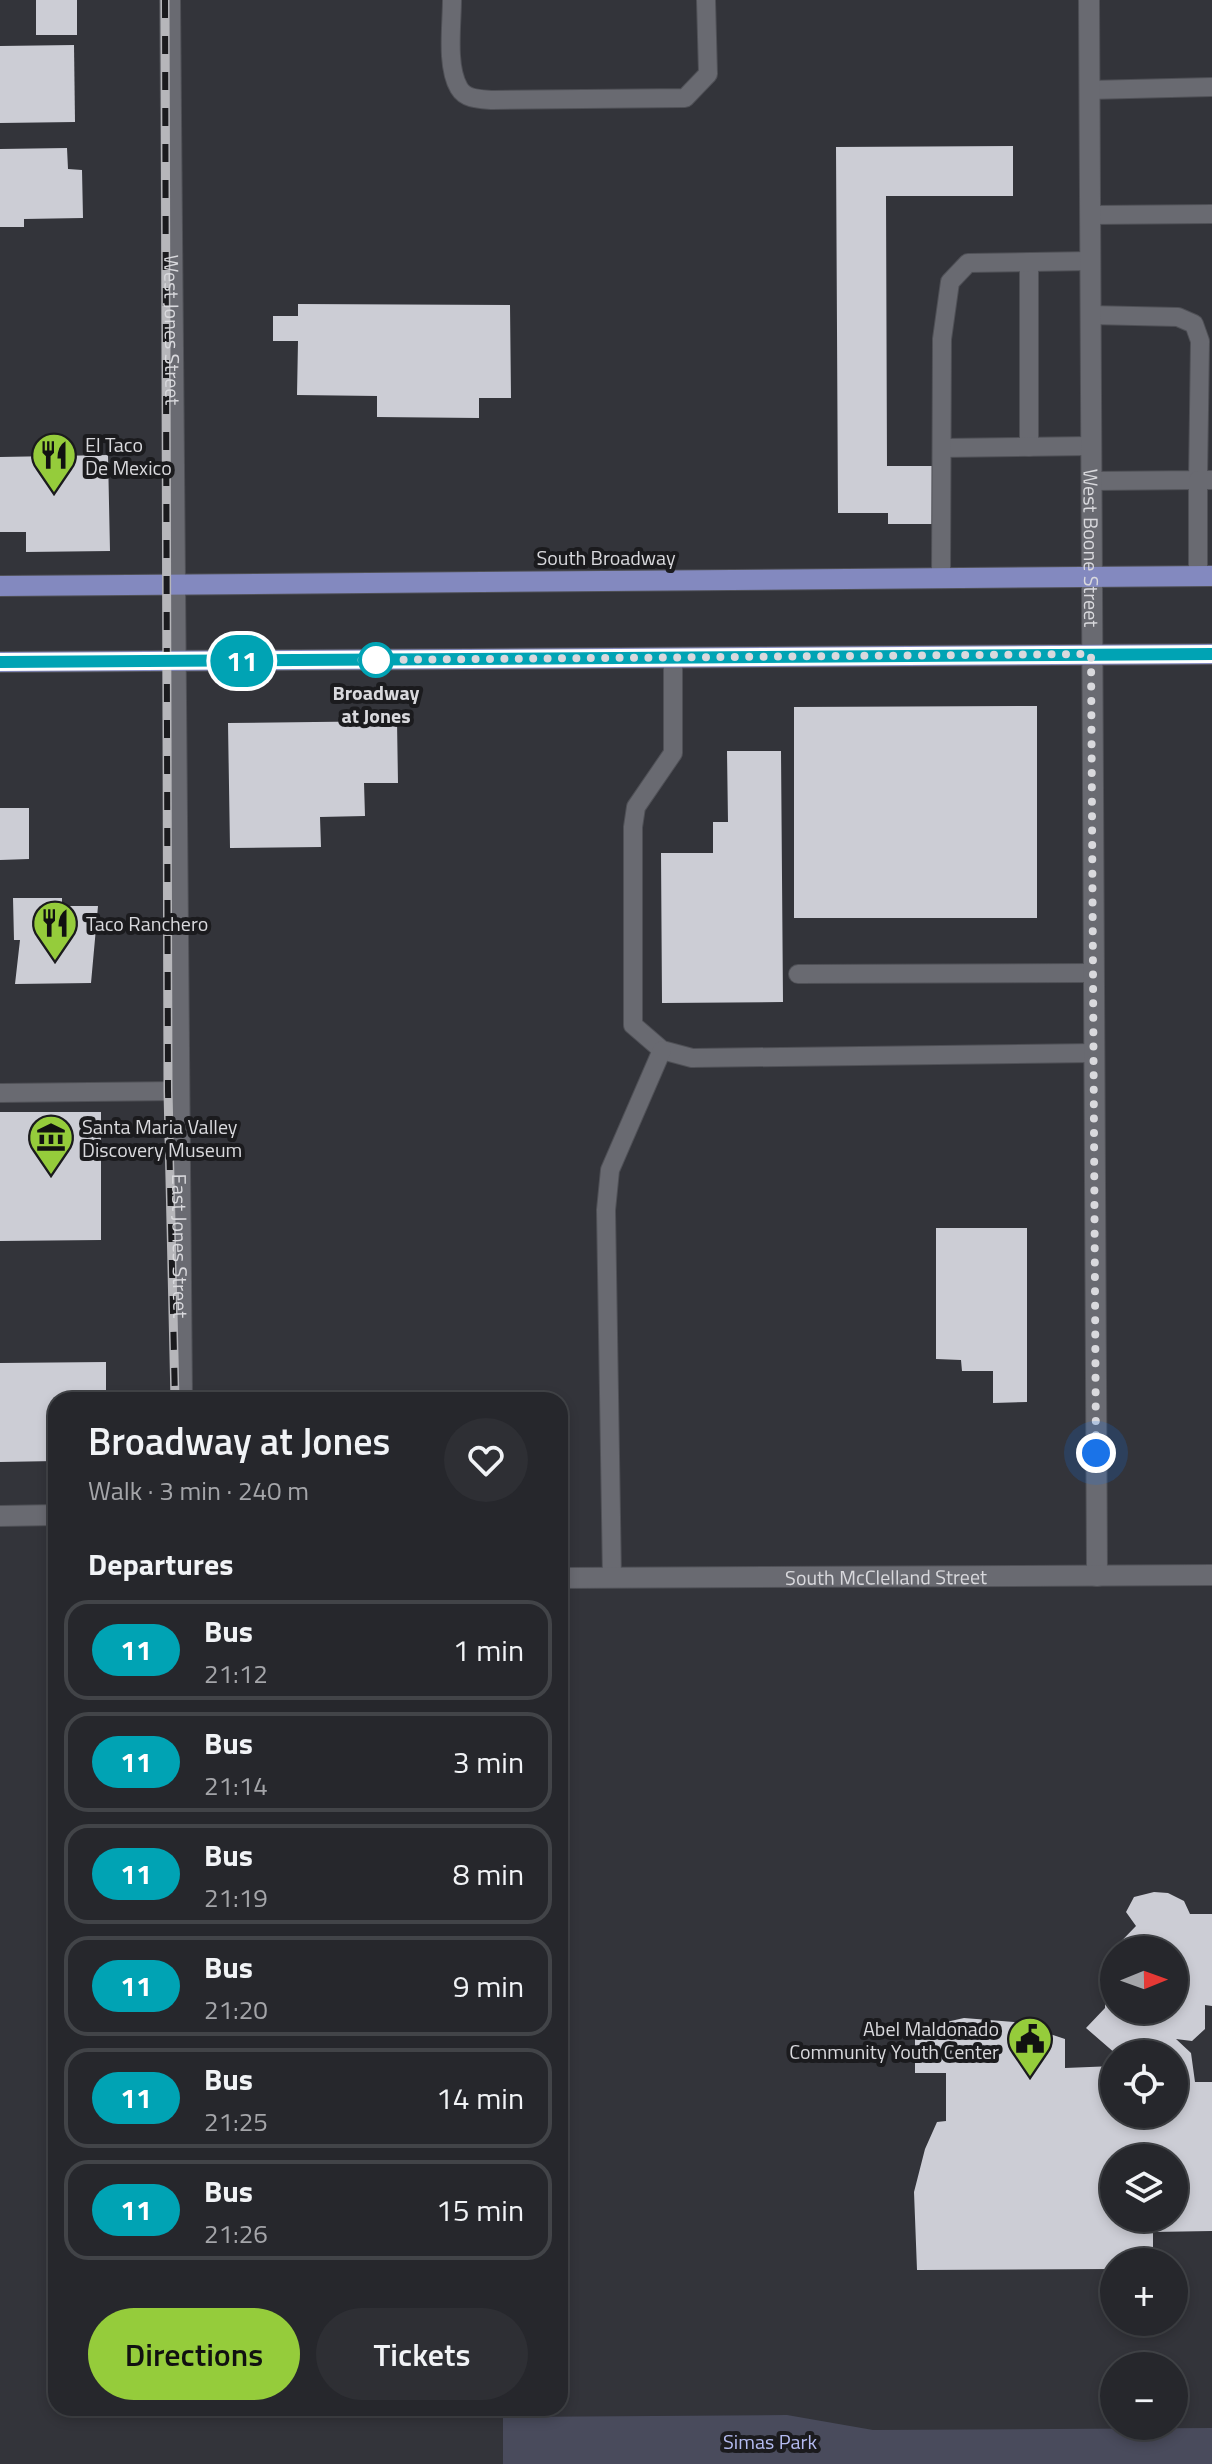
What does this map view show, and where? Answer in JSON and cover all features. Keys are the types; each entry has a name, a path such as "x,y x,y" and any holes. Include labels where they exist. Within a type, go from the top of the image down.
{"main road":[{"name":"South Broadway","path":"0,586 1205,576"},
{"path":"0,662 1212,654"}],"street":[{"name":"West Jones Street","path":"170,0 173,662"},
{"name":"West Boone Street","path":"1089,0 1097,1576"},
{"name":"East Jones Street","path":"173,662 182,1392"},
{"path":"0,1516 48,1515"},
{"name":"South McClelland Street","path":"568,1578 1212,1575"}],"lane":[{"path":"452,0 453,60 459,88 471,98 493,100 685,98 708,74 706,0"},
{"path":"1089,90 1212,87"},
{"path":"1090,215 1212,214"},
{"path":"941,579 942,339 950,282 968,263 1090,261"},
{"path":"1029,262 1029,447"},
{"path":"1090,315 1178,317 1194,324 1200,341 1205,576"},
{"path":"942,448 1091,446"},
{"path":"1092,481 1205,480"},
{"path":"673,658 673,753 636,807 633,827 633,1025 662,1050 692,1058 1094,1053"},
{"path":"798,974 1093,973"},
{"path":"612,1578 606,1210 610,1170 662,1050"},
{"path":"0,1093 177,1091"}],"green space":[{"name":"Simas Park","path":"787,2415 873,2430 1100,2429 1100,2440 1188,2440 1188,2428 1212,2428 1212,2464 503,2464 503,2417"}],"building":[{"path":"36,0 77,0 77,35 36,35"},
{"path":"74,45 75,122 0,123 0,46"},
{"path":"1013,146 1013,196 886,196 887,466 936,466 937,524 888,524 888,513 838,513 836,147"},
{"path":"67,148 68,169 82,170 83,218 24,219 24,227 0,227 0,149"},
{"path":"298,304 510,305 511,398 479,398 479,418 377,417 377,396 297,395 298,341 273,341 273,316 298,316"},
{"name":"El Taco De Mexico","path":"108,455 110,551 26,552 26,532 0,532 0,457"},
{"path":"1037,706 1037,918 794,918 794,707"},
{"path":"397,721 398,783 364,783 365,816 320,817 321,847 230,848 228,723"},
{"path":"727,751 781,751 783,1002 662,1003 661,853 713,853 713,822 728,822"},
{"path":"0,808 29,808 29,859 0,860"},
{"name":"Taco Ranchero","path":"13,898 62,898 62,906 98,906 91,983 15,984 20,940 14,940"},
{"name":"Santa Maria Valley Discovery Museum","path":"0,1112 101,1112 101,1240 0,1241"},
{"path":"936,1228 1027,1228 1027,1402 993,1403 993,1371 962,1371 961,1360 936,1359"},
{"path":"106,1362 106,1392 48,1392 48,1461 0,1462 0,1363"},
{"name":"Abel Maldonado Community Youth Center","path":"1154,1892 1168,1893 1184,1901 1190,1914 1212,1914 1212,2006 1205,2005 1205,2029 1192,2041 1100,2040 1086,2028 1100,2013 1100,2024 1188,2024 1188,1936 1126,1936 1136,1926 1126,1912 1134,1897"},
{"name":"Abel Maldonado Community Youth Center","path":"964,2018 1014,2022 1065,2039 1065,2068 1100,2067 1100,2128 1188,2128 1188,2050 1191,2053 1195,2082 1212,2082 1212,2231 1188,2231 1188,2144 1100,2144 1100,2232 1153,2232 1153,2248 1100,2248 1100,2269 917,2270 914,2192 925,2149 937,2122 946,2121 946,2073 915,2073 915,2029"}],"railway":[{"path":"165,0 168,1091 175,1392"}],"bus line":[{"name":"11","path":"0,662 1212,654"}],"place":[{"name":"El Taco De Mexico","path":"54,494"},
{"name":"Broadway at Jones","path":"376,660"},
{"name":"Taco Ranchero","path":"55,962"},
{"name":"Santa Maria Valley Discovery Museum","path":"51,1176"},
{"name":"Abel Maldonado Community Youth Center","path":"1030,2078"}],"route":[{"path":"376,660 361,660 1091,654 1096,1453"}]}
